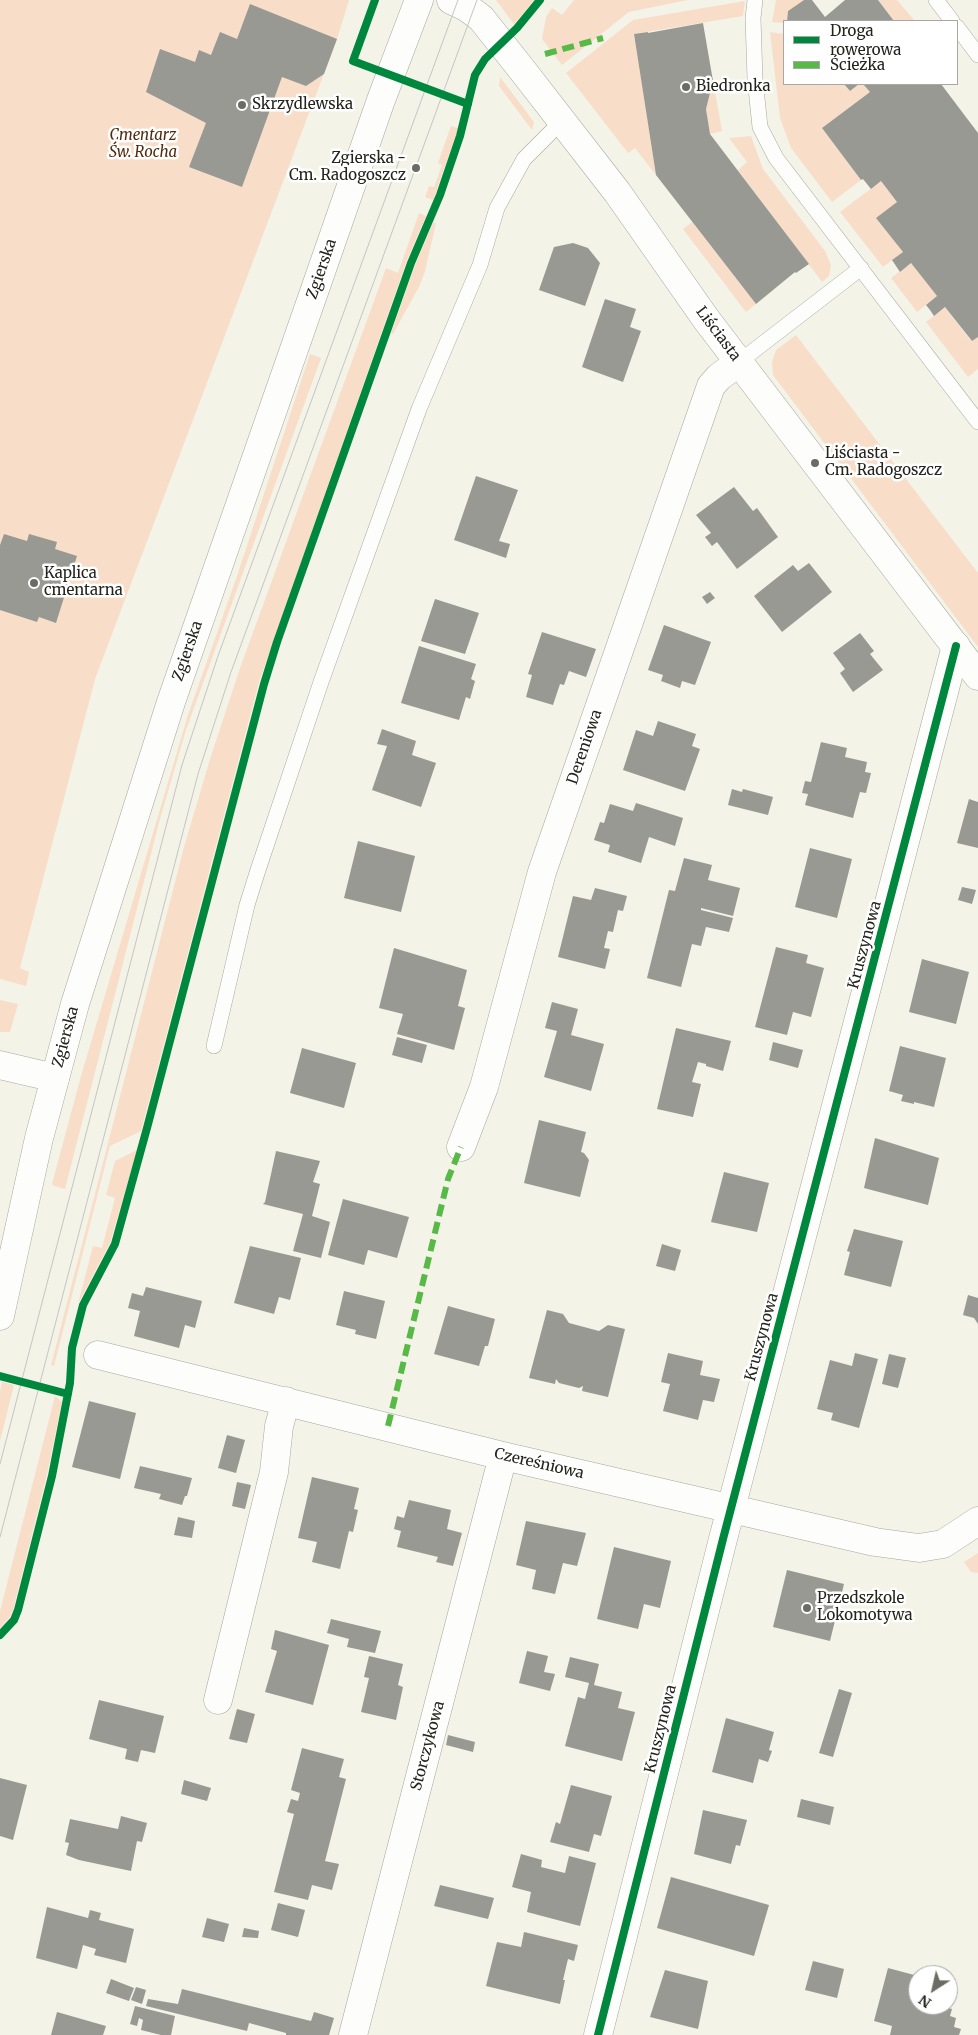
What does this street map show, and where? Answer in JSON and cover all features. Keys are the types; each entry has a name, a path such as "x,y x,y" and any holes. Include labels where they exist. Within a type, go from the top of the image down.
{"street":[{"name":"Zgierska","path":"0,1316 39,1138 75,1004 189,646 378,110 419,0"},
{"name":"Liściasta","path":"450,0 466,7 481,18 562,121 617,192 706,319 978,676"},
{"name":"Dereniowa","path":"461,1147 484,1087 542,872 711,386 719,377 739,362"},
{"name":"Kruszynowa","path":"598,2035 731,1510 956,646"},
{"path":"0,1065 55,1078"},
{"name":"Czereśniowa","path":"98,1355 503,1456 875,1542 919,1548 943,1544 978,1521"},
{"path":"218,1700 274,1472 279,1426 286,1401"},
{"name":"Storczykowa","path":"353,2035 503,1456"}],"lane":[{"path":"754,0 755,79 760,127 776,158 978,422"},
{"path":"936,0 951,20"},
{"path":"958,28 978,55"},
{"path":"214,1046 247,905 258,870 320,682 410,434 480,265 497,208 524,159 562,121"},
{"path":"739,362 861,268"}],"green space":[{"name":"Cmentarz Św. Rocha","path":"0,0 349,0 337,39 95,679 20,968 29,972 26,986 0,979"},
{"path":"496,0 534,0 514,24"},
{"path":"574,0 688,0 629,12 562,65 542,39 546,17 552,8 562,15"},
{"path":"776,0 804,0 788,11 787,20 783,20 783,23 772,22"},
{"path":"878,0 897,0 914,20 893,20"},
{"path":"745,1 743,16 634,34 656,175 635,148 628,153 566,73 633,20"},
{"path":"770,32 783,34 783,85 845,85 850,91 858,85 864,85 870,92 822,128 861,180 832,202 791,148 780,118"},
{"path":"500,77 534,122 532,130 499,86"},
{"path":"713,81 722,131 710,134 706,109"},
{"path":"451,126 458,128 433,200 425,197 429,186 434,187 442,165 438,163"},
{"path":"751,136 763,169 825,251 831,265 829,276 822,282 738,170 747,162 729,138"},
{"path":"881,181 897,202 877,218 903,252 883,267 840,212"},
{"path":"419,213 426,216 407,260 259,682 141,1131 110,1146 54,1366 51,1365 184,847 210,759 240,668 386,268 398,273"},
{"path":"692,222 756,304 746,312 683,229"},
{"path":"433,223 436,223 420,285 393,334 391,333 415,265"},
{"path":"911,263 937,296 917,312 891,278"},
{"path":"945,307 971,341 978,337 978,369 968,377 926,322"},
{"path":"796,335 978,573 978,647 773,375 772,362 776,350"},
{"path":"310,354 321,358 186,730 160,819 65,1189 54,1186 52,1184 81,1076 188,715 236,579"},
{"path":"0,1000 18,1004 10,1032 0,1032"},
{"path":"137,1150 110,1243 78,1304 93,1246 102,1248 115,1198 106,1195 115,1161"},
{"path":"2,1382 14,1385 0,1441 0,1392"},
{"path":"55,1396 62,1402 47,1474 13,1610 0,1628 0,1611"},
{"path":"978,1553 978,1573 971,1572 964,1562"}],"building":[{"path":"804,0 812,0 825,17 845,0 878,0 893,20 787,20 788,11"},
{"name":"Skrzydlewska","path":"250,4 337,39 324,74 306,86 282,77 242,187 189,167 206,123 146,92 160,49 195,62 199,50 211,55 220,32 237,39"},
{"path":"703,23 713,81 706,109 710,134 809,264 795,272 756,304 656,175 634,34"},
{"path":"845,85 858,85 850,91"},
{"path":"864,85 942,85 978,133 978,337 972,341 945,307 934,316 926,305 937,296 911,263 900,272 892,260 903,252 876,218 897,202 881,181 871,189 863,179 861,180 822,128 870,92"},
{"path":"573,243 588,248 600,263 585,306 539,290 554,247"},
{"path":"605,299 636,309 630,327 641,331 623,382 582,367"},
{"path":"476,476 518,490 499,541 510,544 506,558 454,540"},
{"path":"734,487 753,511 757,508 778,537 737,569 717,542 712,546 705,537 711,533 696,515"},
{"name":"Kaplica cmentarna","path":"4,534 27,541 29,534 57,542 55,549 77,556 56,623 39,617 37,622 0,610 0,545"},
{"path":"809,563 832,592 782,632 754,596 793,565 798,571"},
{"path":"710,592 715,598 707,604 702,597"},
{"path":"435,599 479,613 465,654 421,641"},
{"path":"664,625 711,642 695,685 682,681 680,688 661,681 663,675 648,670"},
{"path":"542,632 596,649 586,677 569,671 564,685 560,684 553,705 526,697 532,675 528,674"},
{"path":"860,633 874,651 870,654 883,670 853,692 840,673 845,669 833,653"},
{"path":"419,646 476,664 471,679 475,681 470,699 466,697 459,720 401,703"},
{"path":"658,721 696,734 692,746 700,749 685,791 623,770 636,730 653,736"},
{"path":"382,729 416,741 412,755 436,763 421,807 372,790 387,746 377,744"},
{"path":"821,742 847,748 845,757 867,762 865,772 871,773 866,793 860,792 853,818 805,805 808,794 802,793 805,781 811,782"},
{"path":"732,789 742,792 743,789 773,797 768,815 728,805"},
{"path":"969,799 978,802 978,848 957,843"},
{"path":"636,803 683,818 675,846 649,837 641,863 608,852 610,845 594,840 600,822 604,823 610,804 633,811"},
{"path":"358,841 415,856 401,912 344,898"},
{"path":"810,848 852,859 837,918 795,907"},
{"path":"684,858 712,865 708,880 740,888 733,916 701,908 701,910 733,918 729,932 706,927 701,946 692,944 681,987 647,978 669,890 675,891"},
{"path":"962,887 976,890 972,904 958,900"},
{"path":"595,888 627,896 623,911 618,910 613,932 608,931 604,948 610,949 605,969 558,957 573,896 591,900"},
{"path":"776,947 808,955 806,963 824,968 811,1017 793,1012 787,1035 755,1027"},
{"path":"394,948 467,970 458,1006 465,1008 454,1050 397,1034 403,1014 379,1008"},
{"path":"922,959 969,972 956,1024 909,1012"},
{"path":"552,1002 578,1009 571,1035 604,1044 591,1091 544,1077 557,1031 545,1028"},
{"path":"676,1028 731,1041 723,1071 698,1062 692,1082 701,1084 693,1117 657,1109"},
{"path":"397,1037 427,1045 422,1063 392,1055"},
{"path":"773,1042 803,1050 798,1068 769,1060"},
{"path":"900,1046 946,1058 934,1107 901,1101 903,1095 889,1091"},
{"path":"302,1048 356,1063 344,1108 290,1093"},
{"path":"539,1120 586,1132 581,1152 589,1160 580,1197 524,1183"},
{"path":"875,1138 939,1158 928,1205 864,1188"},
{"path":"276,1151 320,1161 313,1182 320,1184 312,1216 330,1222 321,1258 293,1251 303,1214 263,1204"},
{"path":"724,1172 769,1183 757,1232 711,1222"},
{"path":"343,1199 409,1217 397,1258 368,1250 364,1265 328,1255"},
{"path":"854,1229 903,1241 891,1287 844,1275 850,1252 847,1251"},
{"path":"662,1244 681,1250 675,1271 656,1266"},
{"path":"250,1246 301,1258 290,1300 279,1297 274,1314 234,1303"},
{"path":"146,1287 202,1301 195,1328 185,1325 179,1348 134,1336 140,1311 128,1308 132,1293 143,1296"},
{"path":"344,1291 385,1301 376,1339 355,1334 356,1330 336,1325"},
{"path":"968,1295 978,1298 978,1324 974,1318 963,1315"},
{"path":"448,1306 495,1319 488,1346 485,1346 479,1366 434,1354"},
{"path":"547,1310 563,1314 569,1323 599,1331 608,1325 625,1329 608,1397 582,1391 583,1386 579,1388 559,1383 556,1379 555,1384 529,1378"},
{"path":"668,1353 703,1361 700,1375 720,1379 714,1402 703,1400 698,1420 663,1411 670,1384 661,1382"},
{"path":"855,1353 878,1359 859,1428 831,1420 833,1413 817,1409 830,1360 852,1366"},
{"path":"889,1354 906,1358 898,1388 882,1384"},
{"path":"89,1401 136,1413 120,1479 72,1467"},
{"path":"227,1435 245,1440 236,1473 218,1468"},
{"path":"140,1466 192,1478 187,1496 185,1496 182,1505 159,1499 161,1494 134,1488"},
{"path":"312,1477 359,1488 354,1509 358,1510 353,1532 349,1531 340,1569 312,1562 317,1542 298,1538"},
{"path":"237,1482 251,1485 245,1509 232,1506"},
{"path":"409,1500 451,1510 447,1529 462,1533 453,1566 436,1562 438,1557 397,1547 401,1531 394,1529 397,1516 404,1518"},
{"path":"178,1517 195,1521 192,1538 174,1535"},
{"path":"526,1521 586,1533 577,1566 563,1563 555,1594 532,1589 536,1570 516,1565"},
{"path":"614,1547 671,1561 660,1608 644,1604 638,1629 597,1619"},
{"path":"787,1570 844,1584 830,1641 773,1627"},
{"path":"331,1619 381,1631 375,1653 347,1647 349,1639 327,1633"},
{"path":"275,1630 329,1645 313,1705 265,1692 277,1651 271,1649"},
{"path":"527,1651 548,1656 544,1672 555,1674 550,1691 519,1683"},
{"path":"369,1656 403,1664 398,1685 403,1687 396,1720 361,1712 369,1678 364,1677"},
{"path":"570,1657 599,1664 594,1685 622,1692 618,1708 635,1712 622,1761 565,1746 578,1697 585,1699 589,1683 565,1677"},
{"path":"839,1689 852,1693 833,1757 819,1753"},
{"path":"99,1700 164,1716 155,1753 141,1750 138,1762 125,1759 127,1749 89,1739"},
{"path":"237,1709 255,1714 247,1743 229,1739"},
{"path":"726,1718 774,1732 769,1750 772,1751 768,1762 759,1759 753,1783 712,1772"},
{"path":"448,1735 475,1742 473,1752 446,1745"},
{"path":"302,1748 344,1759 339,1777 346,1779 325,1861 339,1864 332,1890 312,1885 308,1900 274,1892 294,1814 287,1812 291,1799 298,1801 300,1793 291,1790"},
{"path":"0,1778 27,1785 13,1840 0,1836"},
{"path":"184,1780 211,1788 207,1801 181,1794"},
{"path":"571,1785 612,1796 601,1836 594,1834 589,1852 550,1842 556,1822 560,1824"},
{"path":"801,1799 834,1807 830,1825 797,1817"},
{"path":"703,1810 747,1820 740,1846 736,1845 731,1864 694,1854"},
{"path":"121,1816 147,1823 142,1842 137,1841 131,1871 79,1860 66,1855 69,1843 65,1842 70,1819 118,1829"},
{"path":"521,1854 542,1860 541,1867 565,1873 569,1856 596,1863 580,1926 527,1912 531,1892 512,1887"},
{"path":"671,1877 769,1905 754,1956 657,1928"},
{"path":"440,1885 494,1898 488,1919 434,1906"},
{"path":"278,1903 305,1910 298,1937 271,1930"},
{"path":"47,1907 88,1918 90,1910 101,1913 99,1920 134,1929 126,1963 94,1955 96,1949 83,1945 77,1969 36,1958"},
{"path":"207,1918 229,1924 224,1942 202,1937"},
{"path":"244,1928 259,1931 258,1938 242,1937"},
{"path":"524,1932 578,1945 574,1961 568,1959 560,2004 486,1986 497,1942 521,1947"},
{"path":"813,1961 844,1969 837,1998 805,1990"},
{"path":"888,1968 908,1973 908,2015 950,2015 956,2018 954,2027 961,2029 959,2035 890,2035 892,2026 874,2021"},
{"path":"665,1970 708,1981 698,2029 650,2017"},
{"path":"111,1979 134,1988 129,2001 106,1993"},
{"path":"136,1987 146,1990 142,2004 131,2000"},
{"path":"182,1989 311,2021 314,2012 334,2018 329,2035 286,2035 286,2033 249,2023 247,2031 146,2006 148,1999 178,2004"},
{"path":"135,2006 175,2016 171,2035 161,2035 141,2030 143,2020 139,2018 137,2026 130,2024"},
{"path":"57,2012 106,2026 103,2035 51,2035"}],"tram line":[{"path":"0,1464 182,765 218,656 458,0"},
{"path":"0,1537 198,774 231,672 477,0"}],"marked path":[{"path":"545,54 603,38"},
{"path":"388,1426 448,1179 461,1147"}],"cycle path":[{"path":"375,0 353,61 468,104"},
{"path":"0,1635 14,1620 18,1610 52,1476 70,1383 72,1348 83,1305 115,1244 264,684 277,642 411,263 440,195 460,136 475,75 485,59 517,28 540,0"},
{"path":"598,2035 723,1539 956,646"},
{"path":"0,1376 68,1394"}],"place":[{"name":"Biedronka","path":"686,87"},
{"name":"Skrzydlewska","path":"242,105"},
{"name":"Zgierska - Cm. Radogoszcz","path":"416,168"},
{"name":"Liściasta - Cm. Radogoszcz","path":"815,463"},
{"name":"Kaplica cmentarna","path":"34,583"},
{"name":"Przedszkole Lokomotywa","path":"807,1608"}]}
